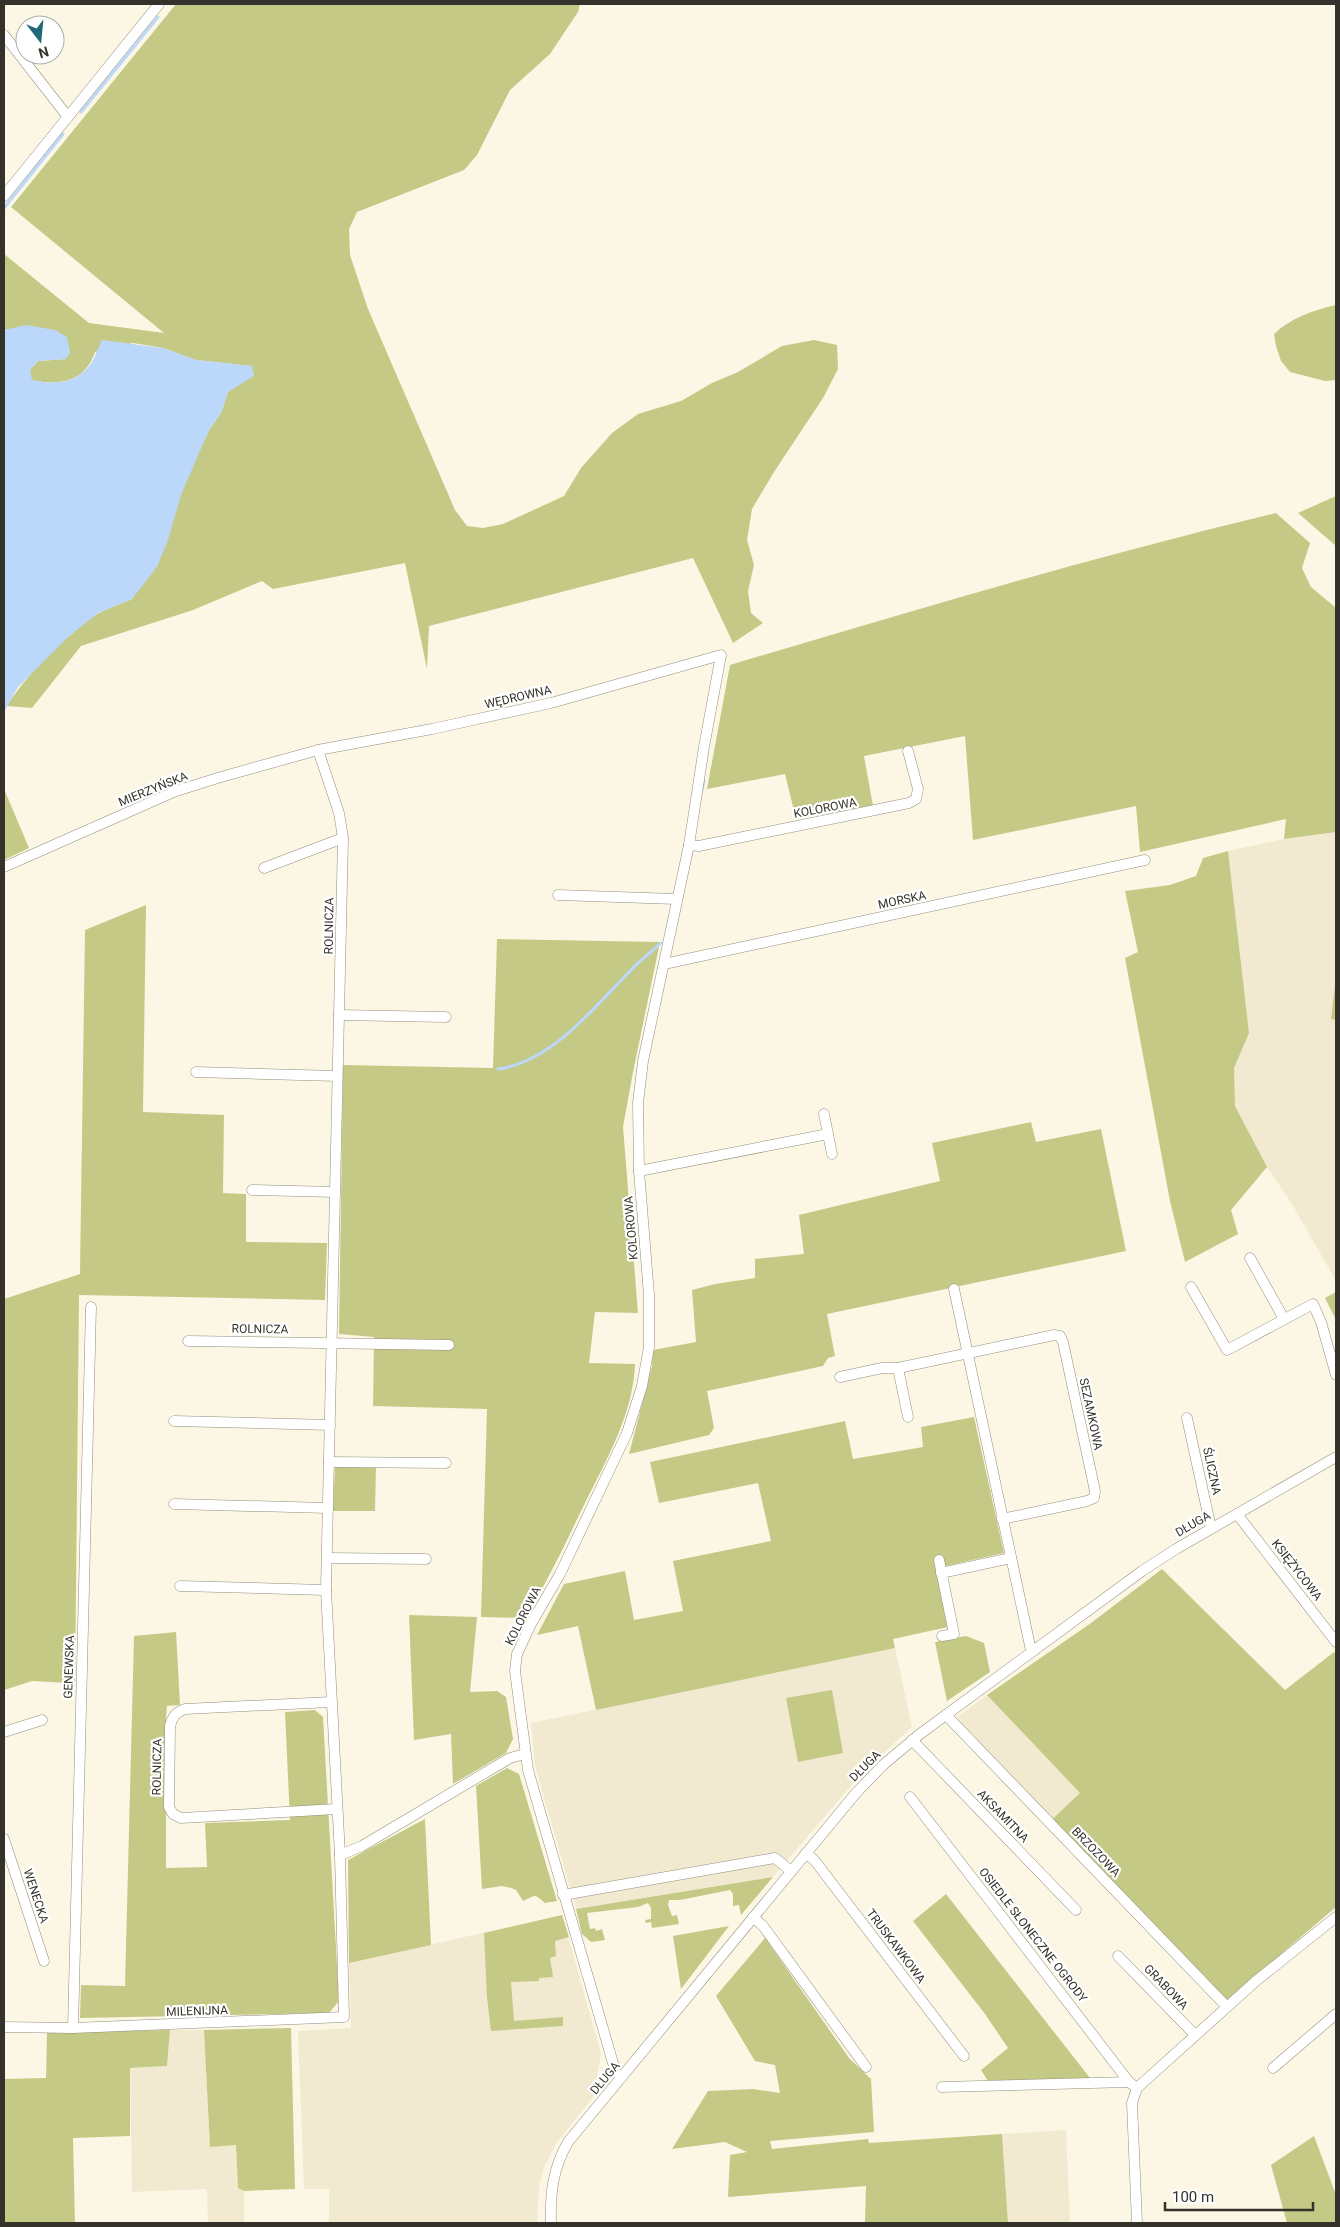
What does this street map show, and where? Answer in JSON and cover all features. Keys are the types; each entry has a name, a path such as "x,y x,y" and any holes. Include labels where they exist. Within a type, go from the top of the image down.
{"street":[{"path":"4,196 159,4"},
{"path":"4,35 68,117"},
{"name":"WĘDROWNA","path":"318,750 432,729 551,703 721,655"},
{"name":"KOLOROWA","path":"622,2077 616,2072 613,2063 563,1895 525,1754 515,1671 517,1654 532,1622 560,1574 627,1433 642,1386 649,1347 649,1295 640,1170 638,1103 643,1061 688,846 721,655"},
{"name":"ROLNICZA","path":"318,750 339,813 343,838 326,1590 336,1809 340,1855 343,1970"},
{"name":"MIERZYŃSKA","path":"4,867 176,791 318,750"},
{"name":"KOLOROWA","path":"688,846 699,846 909,804 916,799 918,789 908,751"},
{"path":"264,868 343,838"},
{"name":"MORSKA","path":"664,964 1145,860"},
{"path":"558,895 676,899"},
{"path":"339,1015 446,1017"},
{"path":"196,1072 338,1076"},
{"path":"824,1114 832,1154"},
{"path":"640,1170 828,1134"},
{"path":"252,1190 335,1192"},
{"path":"1250,1258 1284,1319"},
{"path":"1191,1287 1227,1350 1313,1304 1321,1322 1336,1375"},
{"path":"954,1289 1002,1519 1030,1646 1033,1651"},
{"name":"GENEWSKA","path":"73,2028 91,1307"},
{"name":"SEZAMKOWA","path":"840,1377 882,1368 898,1368 1054,1335 1060,1336 1063,1342 1095,1491 1094,1498 1002,1519"},
{"name":"ROLNICZA","path":"188,1340 449,1345"},
{"path":"898,1368 908,1417"},
{"name":"ŚLICZNA","path":"1188,1418 1211,1528"},
{"path":"174,1421 330,1425"},
{"name":"DŁUGA","path":"550,2223 552,2185 555,2169 562,2153 575,2133 864,1784 912,1740 1135,1576 1211,1528 1336,1457"},
{"path":"329,1462 446,1463"},
{"path":"174,1504 328,1508"},
{"name":"KSIĘŻYCOWA","path":"1237,1514 1336,1642"},
{"path":"327,1558 426,1559"},
{"path":"941,1573 1011,1558"},
{"path":"938,1560 954,1634 942,1636"},
{"path":"180,1586 326,1590"},
{"name":"ROLNICZA","path":"331,1702 185,1709 177,1712 170,1726 169,1807 173,1814 182,1818 336,1809"},
{"name":"BRZOZOWA","path":"946,1715 1228,2007"},
{"path":"4,1732 42,1720"},
{"name":"AKSAMITNA","path":"912,1740 1076,1910"},
{"path":"340,1855 362,1846 510,1758 525,1754"},
{"name":"OSIEDLE SŁONECZNE OGRODY","path":"910,1797 1133,2085"},
{"name":"WENECKA","path":"4,1838 44,1961"},
{"name":"TRUSKAWKOWA","path":"806,1853 815,1861 964,2056"},
{"path":"563,1895 776,1858 791,1871"},
{"path":"753,1917 763,1926 866,2067"},
{"path":"942,2087 1133,2085 1196,2035 1256,1981 1336,1917"},
{"name":"GRABOWA","path":"1118,1956 1196,2035"},
{"name":"MILENIJNA","path":"4,2027 73,2028 344,2017 343,1970"},
{"path":"1273,2068 1336,2014"},
{"path":"1133,2085 1132,2103 1137,2223"}],"shaded area":[{"path":"1336,832 1336,975 1331,1019 1336,1020 1336,1281 1292,1204 1267,1167 1235,1106 1234,1068 1249,1033 1228,851 1284,839"},
{"path":"895,1648 912,1727 861,1774 773,1877 576,1909 535,1766 531,1723"},
{"path":"987,1695 1080,1793 1046,1825 948,1724"},
{"path":"562,1915 601,2053 594,2096 557,2142 544,2167 539,2188 537,2223 329,2223 329,2189 304,2189 298,2031 351,2028 349,1963"},
{"path":"170,2030 204,2030 210,2146 236,2145 238,2188 244,2191 244,2223 208,2223 207,2189 132,2192 130,2068 167,2066"},
{"path":"1066,2130 1070,2223 1008,2223 1002,2134"}],"green space":[{"path":"176,4 580,4 578,12 550,54 510,90 477,155 464,170 357,212 349,229 350,255 368,309 455,510 467,526 483,528 503,524 564,496 581,468 612,433 638,414 681,401 712,383 738,372 782,346 814,340 837,345 838,369 823,398 752,509 747,540 754,565 748,591 751,613 763,623 733,643 693,558 429,626 427,669 405,563 273,589 262,581 193,610 81,646 32,708 7,706 36,668 75,630 99,613 132,599 209,430 221,413 228,392 252,366 196,360 163,348 133,343 95,352 85,370 70,380 42,382 31,380 30,370 38,361 66,359 6,329 4,330 4,254 89,323 164,333 11,207"},
{"path":"1336,305 1336,380 1325,381 1290,372 1281,361 1274,334 1288,323 1303,315"},
{"path":"1336,496 1336,546 1298,513"},
{"path":"1276,513 1310,543 1302,568 1311,587 1336,608 1336,832 1284,839 1286,819 1140,852 1136,806 973,840 965,736 864,756 873,806 796,819 785,774 707,789 730,665 1070,566"},
{"path":"4,789 29,848 4,860"},
{"path":"1228,851 1249,1033 1234,1068 1235,1106 1267,1167 1231,1210 1238,1234 1185,1262 1170,1201 1125,958 1138,952 1125,891 1170,885 1196,876 1203,858"},
{"path":"146,905 143,1112 224,1115 223,1193 246,1194 246,1242 327,1243 325,1300 79,1295 75,1686 69,1683 32,1681 4,1690 4,1299 80,1274 85,930"},
{"path":"497,939 660,942 623,1127 638,1313 595,1312 589,1363 635,1364 633,1383 618,1436 556,1561 525,1618 481,1617 487,1409 373,1406 374,1337 339,1334 343,1065 493,1068"},
{"path":"1336,975 1336,1020 1331,1019"},
{"path":"1031,1122 1036,1142 1101,1129 1126,1251 827,1314 835,1356 828,1358 823,1366 707,1391 714,1428 709,1435 629,1454 652,1366 653,1350 696,1342 692,1290 715,1284 755,1278 755,1259 804,1254 799,1215 940,1181 932,1143"},
{"path":"1336,1292 1336,1320 1325,1298"},
{"path":"974,1417 1004,1553 936,1568 948,1627 893,1639 895,1648 596,1710 578,1626 537,1635 564,1584 625,1571 634,1620 683,1611 673,1561 771,1541 758,1483 659,1503 650,1462 845,1421 853,1459 923,1447 921,1427"},
{"path":"335,1466 376,1466 375,1511 333,1511"},
{"path":"1162,1569 1285,1690 1334,1652 1336,1655 1336,1907 1220,2006 1046,1825 1080,1793 987,1695 1091,1623"},
{"path":"409,1615 477,1617 470,1692 497,1691 506,1697 513,1739 506,1753 453,1784 451,1734 414,1740"},
{"path":"176,1632 180,1705 167,1706 166,1868 207,1867 205,1823 290,1820 285,1712 315,1710 323,1717 339,2001 329,2013 80,2018 81,1985 125,1986 134,1636"},
{"path":"966,1636 984,1643 990,1672 947,1701 935,1642"},
{"path":"832,1690 843,1753 798,1762 786,1698"},
{"path":"507,1768 519,1774 557,1901 545,1903 534,1896 523,1901 516,1890 502,1886 482,1889 476,1786"},
{"path":"425,1819 431,1945 349,1963 348,1860"},
{"path":"773,1877 741,1915 739,1905 733,1906 733,1894 730,1890 680,1900 669,1900 668,1905 672,1916 677,1915 679,1924 652,1928 651,1922 646,1923 645,1920 651,1919 651,1908 648,1903 638,1907 587,1913 590,1929 595,1928 596,1931 602,1929 605,1940 591,1942 582,1934 576,1909"},
{"path":"946,1894 1090,2078 988,2081 981,2070 1008,2048 985,2014 913,1921"},
{"path":"562,1915 569,1937 555,1941 556,1956 550,1958 553,1977 539,1978 539,1981 511,1982 514,2021 563,2017 563,2026 491,2031 487,1997 484,1933"},
{"path":"729,1926 681,1989 673,1936"},
{"path":"765,1938 849,2058 871,2079 874,2132 770,2141 772,2149 868,2139 869,2143 1002,2134 1008,2223 865,2223 866,2186 728,2197 730,2155 747,2152 725,2142 672,2149 708,2091 753,2089 780,2093 775,2065 755,2061 716,1996"},
{"path":"291,2028 295,2189 244,2191 238,2188 236,2145 210,2147 204,2030"},
{"path":"170,2030 167,2066 130,2068 130,2136 73,2138 75,2223 4,2223 4,2079 46,2078 47,2032"},
{"path":"1314,2136 1336,2195 1336,2223 1287,2223 1271,2165"}],"water":[{"path":"26,325 55,330 67,337 70,353 66,359 38,361 30,370 32,380 63,382 78,376 90,365 102,340 163,348 196,360 252,366 254,376 228,392 221,413 209,430 181,495 168,540 157,567 132,599 98,613 66,639 18,687 4,712 4,330"}],"waterway":[{"path":"81,112 158,17"},
{"path":"4,208 63,134"},
{"path":"702,790 704,781"},
{"path":"498,1069 536,1056 554,1045 586,1017 633,968 661,943"}]}
